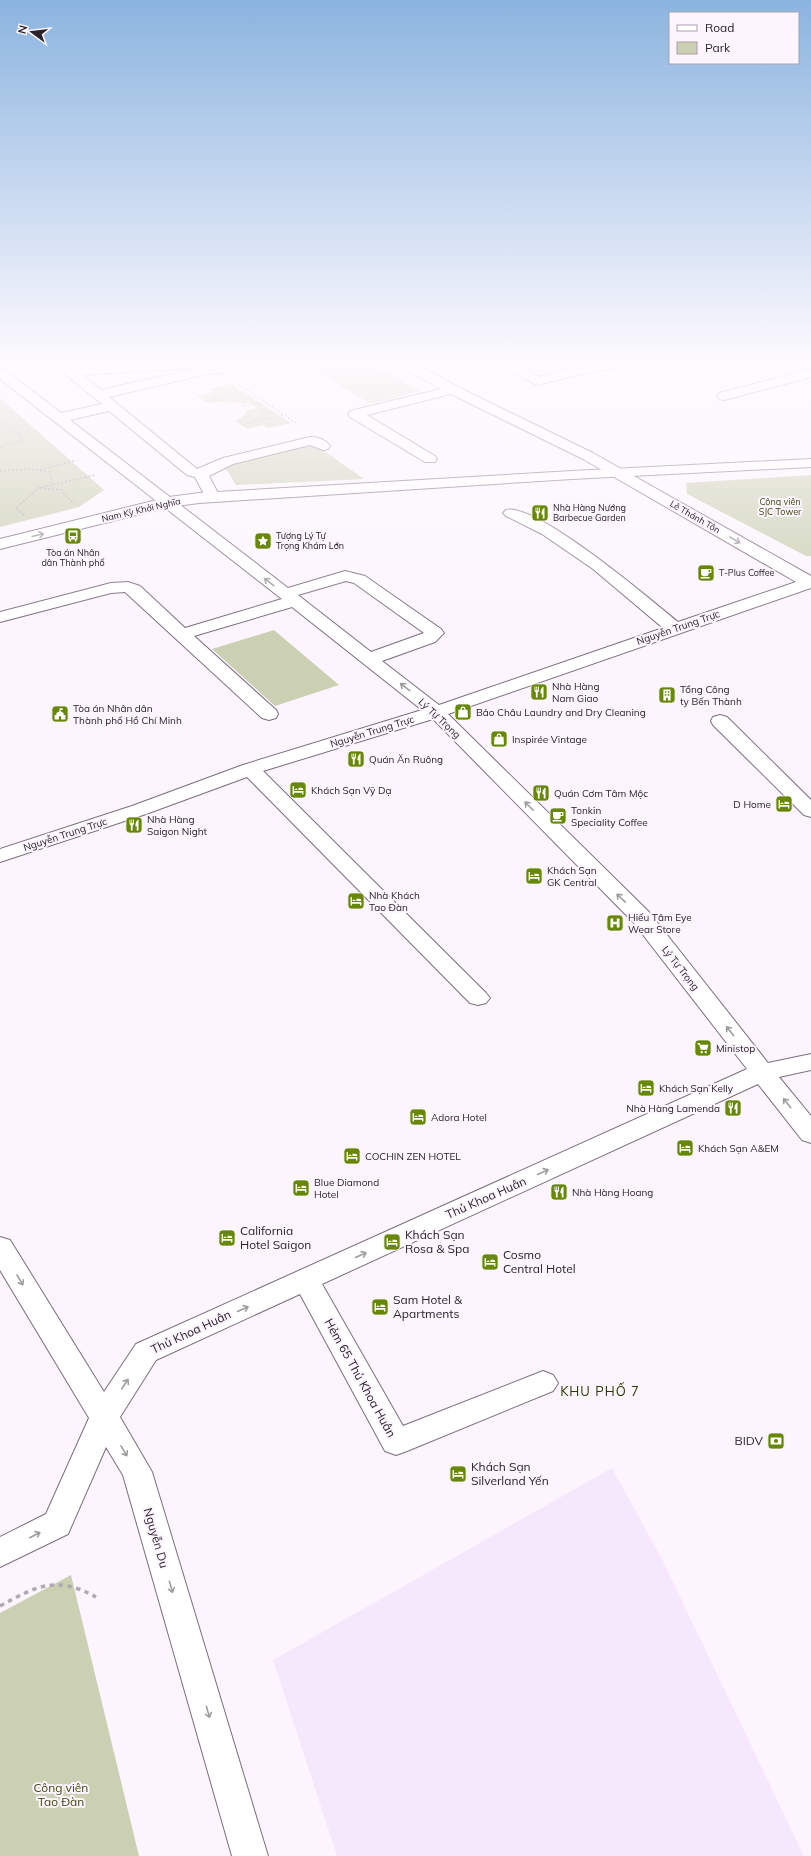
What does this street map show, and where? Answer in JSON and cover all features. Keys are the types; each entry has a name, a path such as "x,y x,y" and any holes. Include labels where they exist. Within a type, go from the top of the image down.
{"street":[{"name":"Lý Tự Trọng","path":"101,451 169,502 436,712 641,917 811,1134"},
{"path":"166,451 192,472 201,474 228,461 268,451"},
{"path":"417,451 430,458"},
{"name":"Lê Thánh Tôn","path":"577,451 811,583"},
{"name":"Nam Kỳ Khởi Nghĩa","path":"0,544 169,502 212,497 616,472 811,463"},
{"path":"201,474 212,497"},
{"path":"511,513 548,530 599,566 674,628"},
{"path":"183,634 290,598 345,576 359,579 435,632 429,638 369,659"},
{"name":"Nguyễn Trung Trực","path":"0,856 139,810 250,769 436,712 674,628 811,583"},
{"path":"0,617 111,588 128,587 134,590 183,634 269,714"},
{"path":"720,721 811,811"},
{"path":"250,769 478,998"},
{"name":"Thủ Khoa Huân","path":"0,1553 57,1524 104,1417 146,1352 762,1072 811,1062"},
{"name":"Nguyễn Du","path":"0,1247 137,1472 250,1856"},
{"name":"Hẻm 65 Thủ Khoa Huân","path":"306,1280 396,1442 543,1383"}],"path":[{"path":"39,470 77,460 71,455"},
{"path":"0,471 39,470 50,472 52,484"},
{"path":"16,508 38,488 98,474 92,471"},
{"path":"38,488 60,490 77,506"},
{"path":"0,1606 44,1585 65,1584 82,1588 96,1597"}],"shaded area":[{"path":"612,1468 662,1559 804,1856 337,1856 273,1660"}],"green space":[{"path":"0,451 59,451 104,490 79,507 0,527"},
{"path":"287,451 324,451 364,479 236,485 225,467"},
{"name":"Công viên SJC Tower","path":"811,475 811,556 806,556 687,494 686,483"},
{"path":"274,630 339,685 275,706 212,649"},
{"name":"Công viên Tao Đàn","path":"71,1575 139,1856 0,1856 0,1613"}],"place":[{"name":"Nhà Hàng Nướng Barbecue Garden","path":"540,513"},
{"name":"Tòa án Nhân dân Thành phố","path":"73,536"},
{"name":"Tượng Lý Tự Trọng Khám Lớn","path":"263,541"},
{"name":"T-Plus Coffee","path":"706,573"},
{"name":"Nhà Hàng Nam Giao","path":"539,692"},
{"name":"Tổng Công ty Bến Thành","path":"667,695"},
{"name":"Bảo Châu Laundry and Dry Cleaning","path":"463,712"},
{"name":"Tòa án Nhân dân Thành phố Hồ Chí Minh","path":"60,714"},
{"name":"Inspirée Vintage","path":"499,739"},
{"name":"Quán Ăn Ruông","path":"356,759"},
{"name":"Khách Sạn Vỹ Dạ","path":"298,790"},
{"name":"Quán Cơm Tâm Mộc","path":"541,793"},
{"name":"D Home","path":"784,804"},
{"name":"Tonkin Speciality Coffee","path":"558,816"},
{"name":"Nhà Hàng Saigon Night","path":"134,825"},
{"name":"Khách Sạn GK Central","path":"534,876"},
{"name":"Nhà Khách Tao Đàn","path":"356,901"},
{"name":"Hiếu Tâm Eye Wear Store","path":"615,923"},
{"name":"Ministop","path":"703,1048"},
{"name":"Khách Sạn Kelly","path":"646,1088"},
{"name":"Nhà Hàng Lamenda","path":"733,1108"},
{"name":"Adora Hotel","path":"418,1117"},
{"name":"Khách Sạn A&EM","path":"685,1148"},
{"name":"COCHIN ZEN HOTEL","path":"352,1156"},
{"name":"Blue Diamond Hotel","path":"301,1188"},
{"name":"Nhà Hàng Hoang","path":"559,1192"},
{"name":"California Hotel Saigon","path":"227,1238"},
{"name":"Khách Sạn Rosa & Spa","path":"392,1242"},
{"name":"Cosmo Central Hotel","path":"490,1262"},
{"name":"Sam Hotel & Apartments","path":"380,1307"},
{"name":"BIDV","path":"776,1441"},
{"name":"Khách Sạn Silverland Yến","path":"458,1474"}],"district":[{"name":"KHU PHỐ 7","path":"600,1391"}]}
